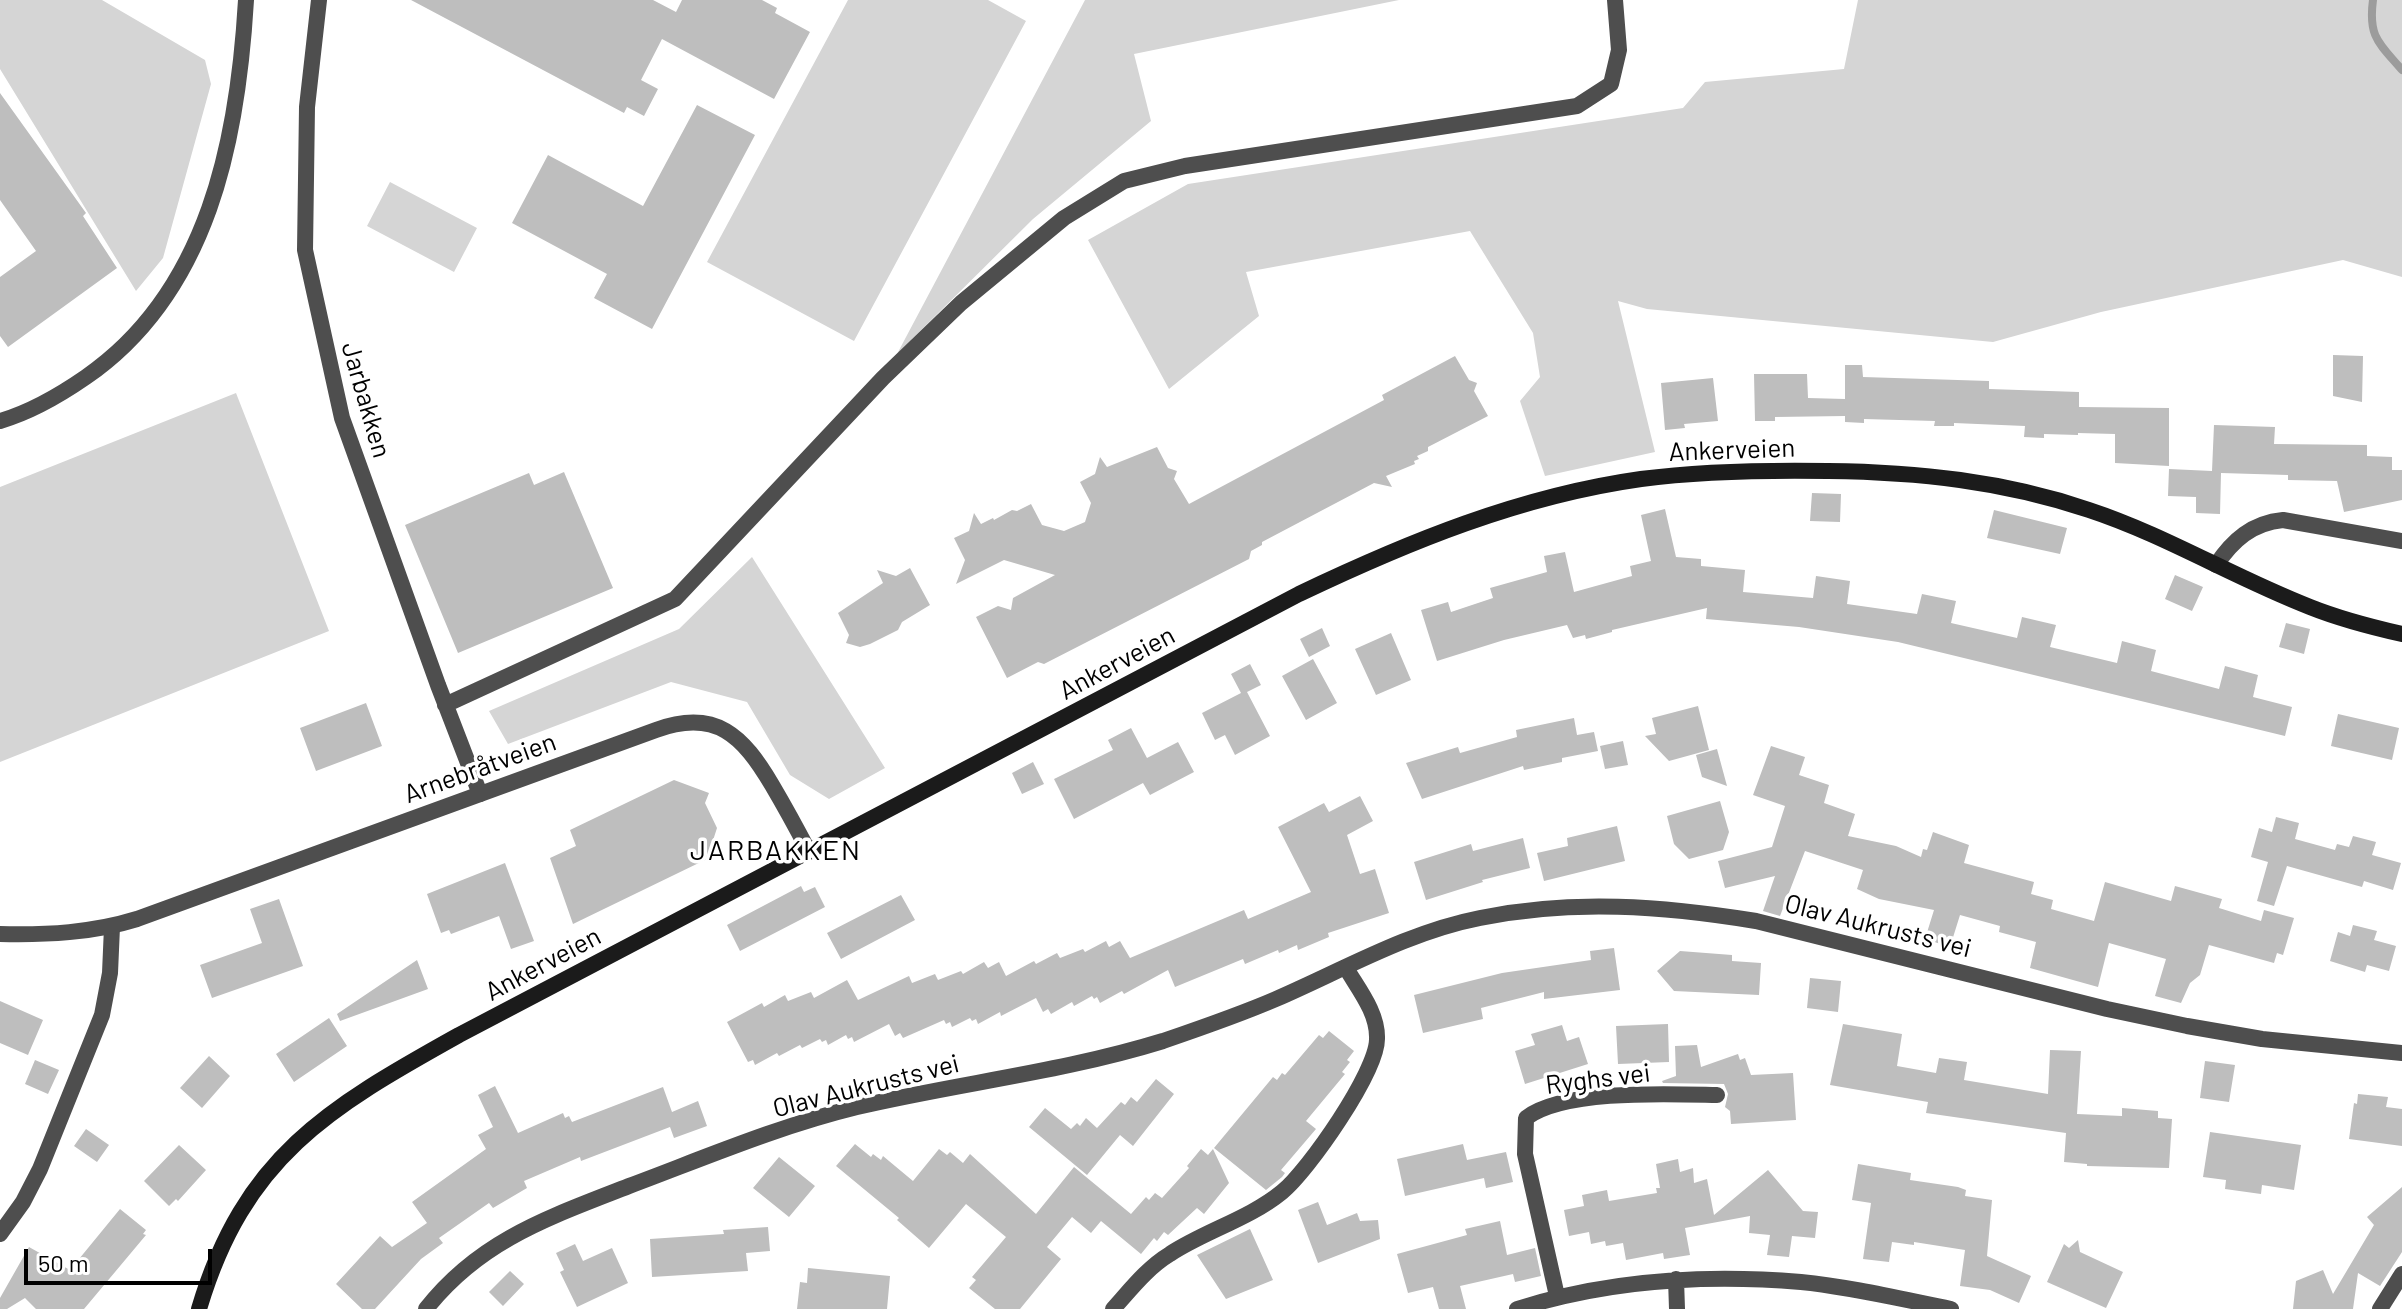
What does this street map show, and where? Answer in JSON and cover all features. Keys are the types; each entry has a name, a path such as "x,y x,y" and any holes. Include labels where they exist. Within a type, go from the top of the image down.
{"main road":[{"name":"Ankerveien","path":"199,1309 217,1257 248,1200 286,1151 323,1118 373,1083 1299,594 1388,553 1492,514 1612,484 1678,475 1739,471 1855,471 1960,479 2023,491 2087,509 2146,532 2309,607 2402,634"}],"street":[{"path":"0,421 56,396 100,368 137,334 178,278 205,224 225,160 236,103 246,0"},
{"name":"Jarbakken","path":"319,0 307,107 305,250 342,418 480,794"},
{"path":"445,705 675,599 883,378 961,303 1064,218 1124,181 1185,166 1577,106 1611,84 1619,50 1615,0"},
{"path":"2216,565 2238,537 2265,522 2283,520 2402,541"},
{"name":"Arnebråtveien","path":"0,934 68,933 112,927 671,724 696,721 730,732 749,750 809,852"},
{"name":"Olav Aukrusts vei","path":"426,1309 455,1275 505,1238 536,1222 792,1125 854,1108 1126,1052 1228,1018 1438,928 1478,918 1560,907 1604,905 1655,908 1756,921 2107,1009 2187,1026 2262,1039 2402,1053"},
{"path":"0,1234 23,1202 40,1169 102,1015 110,973 112,927"},
{"path":"1113,1309 1142,1275 1171,1253 1266,1204 1283,1191 1345,1108 1371,1067 1378,1037 1370,1008 1346,968"},
{"name":"Ryghs vei","path":"1557,1296 1525,1154 1526,1118 1544,1109 1629,1094 1717,1095"},
{"path":"2380,1309 2402,1274"},
{"path":"1676,1279 1677,1309"},
{"path":"1517,1309 1557,1296 1676,1279 1801,1283 1951,1309"}],"shaded area":[{"path":"0,0 102,0 205,60 211,84 163,258 136,291 0,69"},
{"path":"848,0 988,0 1026,21 854,341 707,262"},
{"path":"1085,0 1399,0 1134,54 1151,121 1033,219 897,354"},
{"path":"1858,0 2402,0 2402,277 2343,260 2101,312 1993,342 1647,309 1618,301 1655,452 1545,476 1520,401 1540,377 1533,333 1470,231 1246,272 1259,316 1169,389 1088,240 1188,184 1683,108 1705,82 1844,69"},
{"path":"390,182 477,228 454,272 367,226"},
{"path":"236,393 329,631 0,762 0,487"},
{"path":"752,557 885,768 829,799 790,775 747,702 671,682 508,744 489,711 679,629"}],"building":[{"path":"411,0 653,0 676,12 682,0 762,0 777,8 775,13 810,32 774,99 662,39 641,80 658,89 644,116 627,107 624,113"},
{"path":"0,93 86,213 83,216 117,268 8,347 0,336 0,277 36,251 0,200"},
{"path":"697,105 755,135 652,329 594,298 607,274 512,223 548,155 643,206"},
{"path":"2333,355 2363,356 2362,402 2333,396"},
{"path":"1455,356 1469,380 1477,383 1474,391 1488,416 1428,447 1428,451 1417,456 1419,459 1414,461 1415,464 1386,476 1392,487 1374,483 1262,542 1251,551 1249,559 1044,664 1038,662 1007,678 976,617 998,606 1011,610 1013,598 1055,575 1004,560 956,584 965,560 954,538 969,531 974,513 981,524 1031,504 1042,525 1064,531 1085,522 1091,503 1080,482 1095,474 1100,457 1107,467 1157,447 1168,468 1177,471 1174,479 1189,504 1384,400 1382,395"},
{"path":"1845,365 1862,365 1863,377 1989,381 1989,389 2079,392 2079,407 2169,408 2169,466 2115,463 2115,434 2024,437 2025,426 1954,423 1954,426 1934,426 1935,421 1864,419 1864,423 1845,422 1845,416 1775,417 1775,421 1755,421 1754,374 1807,374 1808,398 1845,399"},
{"path":"1713,378 1718,421 1684,424 1685,428 1665,430 1661,383"},
{"path":"2214,425 2275,427 2274,444 2367,445 2367,456 2392,457 2392,470 2402,470 2402,500 2344,512 2337,481 2288,480 2288,475 2221,473 2220,514 2196,513 2196,497 2168,496 2169,469 2212,471"},
{"path":"564,472 613,588 458,653 405,525 529,473 534,485"},
{"path":"1812,493 1841,494 1840,522 1810,521"},
{"path":"1665,509 1676,557 1701,559 1701,566 1745,570 1743,592 1813,598 1816,576 1850,581 1847,604 1917,614 1922,594 1956,601 1951,623 2017,638 2022,617 2056,625 2050,647 2117,663 2122,641 2156,650 2151,671 2219,689 2225,666 2258,675 2253,697 2292,707 2285,736 1898,642 1799,627 1706,619 1707,608 1586,639 1585,635 1573,638 1567,625 1437,661 1421,610 1448,602 1451,612 1493,598 1490,588 1547,572 1544,556 1565,552 1574,592 1632,576 1630,566 1651,561 1641,515"},
{"path":"1994,510 2067,528 2060,554 1987,538"},
{"path":"910,568 930,605 902,622 898,630 870,644 860,647 846,643 849,635 838,613 883,583 877,570 896,576"},
{"path":"2175,575 2203,587 2192,611 2165,599"},
{"path":"2286,623 2310,629 2304,654 2279,647"},
{"path":"1322,628 1330,646 1309,657 1300,639"},
{"path":"1391,633 1411,680 1376,695 1355,649"},
{"path":"1313,659 1337,703 1306,720 1282,676"},
{"path":"1250,664 1261,685 1247,692 1270,736 1235,755 1225,735 1215,740 1202,713 1241,693 1231,674"},
{"path":"366,703 382,746 316,771 300,728"},
{"path":"1698,706 1709,750 1669,761 1645,736 1656,734 1652,718"},
{"path":"2338,714 2399,728 2392,760 2331,746"},
{"path":"1574,718 1577,735 1594,732 1598,751 1524,770 1523,766 1422,799 1406,763 1458,747 1460,753 1517,737 1516,730"},
{"path":"1131,728 1147,758 1178,742 1194,772 1150,795 1143,783 1074,819 1054,779 1113,750 1108,740"},
{"path":"1623,741 1628,765 1605,769 1600,746"},
{"path":"1771,746 1805,757 1799,775 1829,785 1824,803 1855,814 1848,836 1896,846 1921,857 1933,832 1969,845 1964,863 2034,882 2031,894 2053,900 2051,909 2094,921 2105,882 2171,901 2175,886 2222,899 2219,908 2261,921 2264,910 2294,918 2283,955 2277,953 2274,963 2209,945 2200,975 2190,983 2181,1003 2155,996 2166,959 2109,943 2098,987 2030,968 2036,942 1999,932 2000,926 1960,915 1950,947 1925,939 1934,910 1879,899 1857,889 1863,870 1805,851 1780,916 1763,911 1775,876 1725,888 1718,861 1772,847 1785,806 1753,795"},
{"path":"1717,749 1727,786 1702,777 1696,755"},
{"path":"1033,762 1044,784 1022,794 1012,773"},
{"path":"674,780 709,793 705,803 717,828 707,859 573,924 550,858 576,846 570,830"},
{"path":"1360,796 1373,821 1347,835 1360,874 1375,869 1389,913 1328,933 1329,937 1298,950 1297,945 1279,953 1278,950 1245,964 1243,959 1175,987 1168,970 1124,994 1122,991 1100,1003 1097,997 1094,999 1092,996 1074,1006 1072,1002 1051,1014 1048,1009 1043,1012 1036,998 978,1024 976,1019 972,1021 970,1018 952,1027 950,1022 946,1024 944,1020 903,1038 900,1033 895,1036 889,1024 854,1042 852,1037 848,1039 846,1035 828,1045 826,1040 822,1042 820,1039 779,1056 777,1053 755,1065 753,1060 748,1062 727,1022 762,1003 764,1007 785,995 788,1001 811,992 814,998 847,980 858,1000 909,976 912,983 935,974 938,980 961,971 963,974 984,962 988,968 999,962 1006,976 1034,961 1036,964 1057,953 1060,958 1083,949 1085,952 1106,941 1109,947 1120,941 1130,958 1244,910 1248,919 1311,892 1278,827 1324,803 1329,812"},
{"path":"1720,801 1729,832 1723,850 1689,859 1674,844 1667,816"},
{"path":"2276,817 2299,823 2295,839 2335,850 2337,844 2349,847 2353,836 2376,842 2372,855 2401,863 2393,890 2364,881 2362,887 2287,866 2274,906 2257,901 2268,862 2251,857 2259,828 2272,832"},
{"path":"1617,826 1625,861 1544,881 1537,853 1568,846 1567,838"},
{"path":"1523,838 1530,868 1482,880 1426,900 1414,862 1471,844 1473,851"},
{"path":"505,863 534,941 511,949 499,916 451,934 449,930 441,933 427,894"},
{"path":"801,886 804,892 815,887 825,907 740,951 727,925"},
{"path":"901,895 915,920 841,959 827,933"},
{"path":"279,899 303,966 212,998 200,965 262,943 250,909"},
{"path":"2353,925 2377,931 2374,940 2396,946 2389,971 2367,965 2365,972 2330,961 2338,932 2350,936"},
{"path":"1614,948 1620,990 1544,999 1544,992 1481,1008 1483,1019 1423,1033 1414,995 1502,973 1591,960 1590,951"},
{"path":"1680,951 1732,955 1732,961 1761,963 1759,995 1674,991 1657,971"},
{"path":"417,960 428,989 340,1021 337,1014"},
{"path":"1810,978 1841,981 1838,1012 1807,1008"},
{"path":"0,1001 43,1020 28,1055 0,1043"},
{"path":"329,1018 347,1046 294,1082 276,1054"},
{"path":"1668,1024 1669,1062 1618,1064 1616,1026"},
{"path":"1843,1024 1902,1034 1897,1066 1936,1073 1939,1058 1967,1062 1964,1080 2048,1094 2050,1050 2081,1051 2077,1114 2122,1116 2122,1108 2158,1111 2158,1118 2172,1119 2169,1168 2087,1166 2064,1162 2066,1133 1926,1113 1928,1102 1830,1085"},
{"path":"1562,1025 1567,1041 1579,1037 1588,1064 1525,1084 1515,1051 1535,1045 1531,1034"},
{"path":"1329,1031 1354,1051 1347,1060 1350,1062 1342,1072 1345,1074 1306,1121 1316,1129 1281,1170 1285,1173 1282,1177 1266,1190 1214,1148 1273,1077 1277,1080 1282,1073 1285,1075 1319,1035 1323,1038"},
{"path":"1697,1045 1701,1067 1738,1054 1740,1060 1745,1058 1751,1075 1793,1073 1796,1120 1731,1124 1730,1111 1725,1107 1728,1094 1724,1084 1663,1083 1676,1076 1675,1046"},
{"path":"209,1056 230,1076 202,1108 180,1088"},
{"path":"35,1060 59,1070 48,1094 25,1084"},
{"path":"2205,1061 2235,1065 2229,1102 2200,1098"},
{"path":"1156,1079 1174,1094 1133,1146 1120,1135 1087,1175 1029,1127 1045,1108 1071,1129 1077,1123 1080,1126 1086,1118 1097,1128 1121,1102 1125,1105 1131,1097 1137,1102"},
{"path":"495,1086 518,1133 563,1113 572,1122 663,1087 672,1112 698,1101 707,1126 674,1138 670,1127 581,1161 580,1157 524,1181 527,1188 493,1208 489,1203 439,1238 443,1243 421,1259 375,1309 362,1309 336,1284 380,1236 392,1247 427,1223 412,1202 486,1149 478,1135 493,1127 478,1095"},
{"path":"2358,1094 2388,1097 2386,1107 2402,1109 2402,1146 2349,1139"},
{"path":"86,1129 109,1145 97,1162 74,1146"},
{"path":"2210,1132 2301,1145 2294,1190 2262,1185 2261,1194 2225,1189 2226,1180 2203,1177"},
{"path":"855,1144 871,1157 873,1154 881,1160 883,1156 913,1181 939,1149 947,1155 950,1152 963,1163 970,1154 1036,1214 1074,1167 1131,1214 1146,1197 1149,1200 1155,1193 1162,1198 1189,1168 1187,1166 1201,1149 1208,1155 1213,1149 1229,1183 1204,1214 1197,1208 1168,1235 1164,1232 1157,1241 1154,1238 1141,1254 1101,1221 1091,1233 1072,1217 1047,1247 1061,1259 1020,1309 995,1309 969,1288 976,1280 972,1277 1006,1237 966,1204 929,1248 897,1220 899,1218 836,1166"},
{"path":"1463,1144 1467,1160 1506,1152 1513,1182 1486,1188 1484,1178 1405,1196 1397,1159"},
{"path":"179,1145 206,1170 178,1201 176,1199 169,1206 144,1181"},
{"path":"779,1157 815,1186 789,1217 753,1188"},
{"path":"1678,1159 1680,1172 1693,1168 1694,1183 1707,1179 1714,1215 1768,1170 1803,1211 1818,1212 1815,1238 1792,1236 1789,1257 1767,1255 1770,1235 1749,1233 1750,1216 1685,1228 1690,1255 1664,1259 1663,1253 1626,1260 1623,1243 1606,1246 1605,1241 1591,1244 1589,1232 1569,1236 1564,1210 1584,1206 1582,1195 1607,1190 1609,1201 1657,1193 1656,1188 1660,1188 1656,1164"},
{"path":"1858,1164 1911,1173 1910,1180 1958,1187 1966,1190 1965,1196 1992,1200 1987,1256 2031,1276 2019,1303 1990,1290 1960,1286 1965,1250 1892,1242 1889,1262 1863,1259 1871,1203 1852,1200"},
{"path":"2402,1187 2402,1252 2380,1286 2358,1273 2353,1309 2293,1309 2296,1281 2323,1270 2333,1294 2374,1225 2367,1217"},
{"path":"1318,1202 1327,1225 1357,1213 1360,1221 1378,1220 1380,1239 1318,1263 1298,1210"},
{"path":"120,1209 146,1230 143,1234 146,1235 84,1309 36,1309 25,1298 7,1309 0,1309 0,1298 29,1247 70,1270"},
{"path":"1500,1221 1507,1255 1535,1248 1541,1276 1515,1282 1513,1274 1460,1286 1466,1309 1439,1309 1433,1287 1408,1293 1397,1254 1467,1235 1465,1229"},
{"path":"768,1227 770,1251 746,1253 748,1271 652,1277 650,1239 724,1234 723,1230"},
{"path":"1250,1229 1273,1280 1226,1299 1197,1255"},
{"path":"2078,1240 2080,1252 2123,1272 2106,1308 2047,1282 2064,1244 2069,1248"},
{"path":"575,1244 583,1261 612,1248 628,1283 577,1307 560,1272 564,1270 556,1253"},
{"path":"808,1268 890,1276 887,1309 797,1309 800,1282 807,1283"},
{"path":"510,1271 524,1284 503,1306 489,1292"}],"waterway":[{"path":"2373,0 2372,23 2377,39 2402,70"}],"district":[{"name":"JARBAKKEN","path":"776,851"}]}
